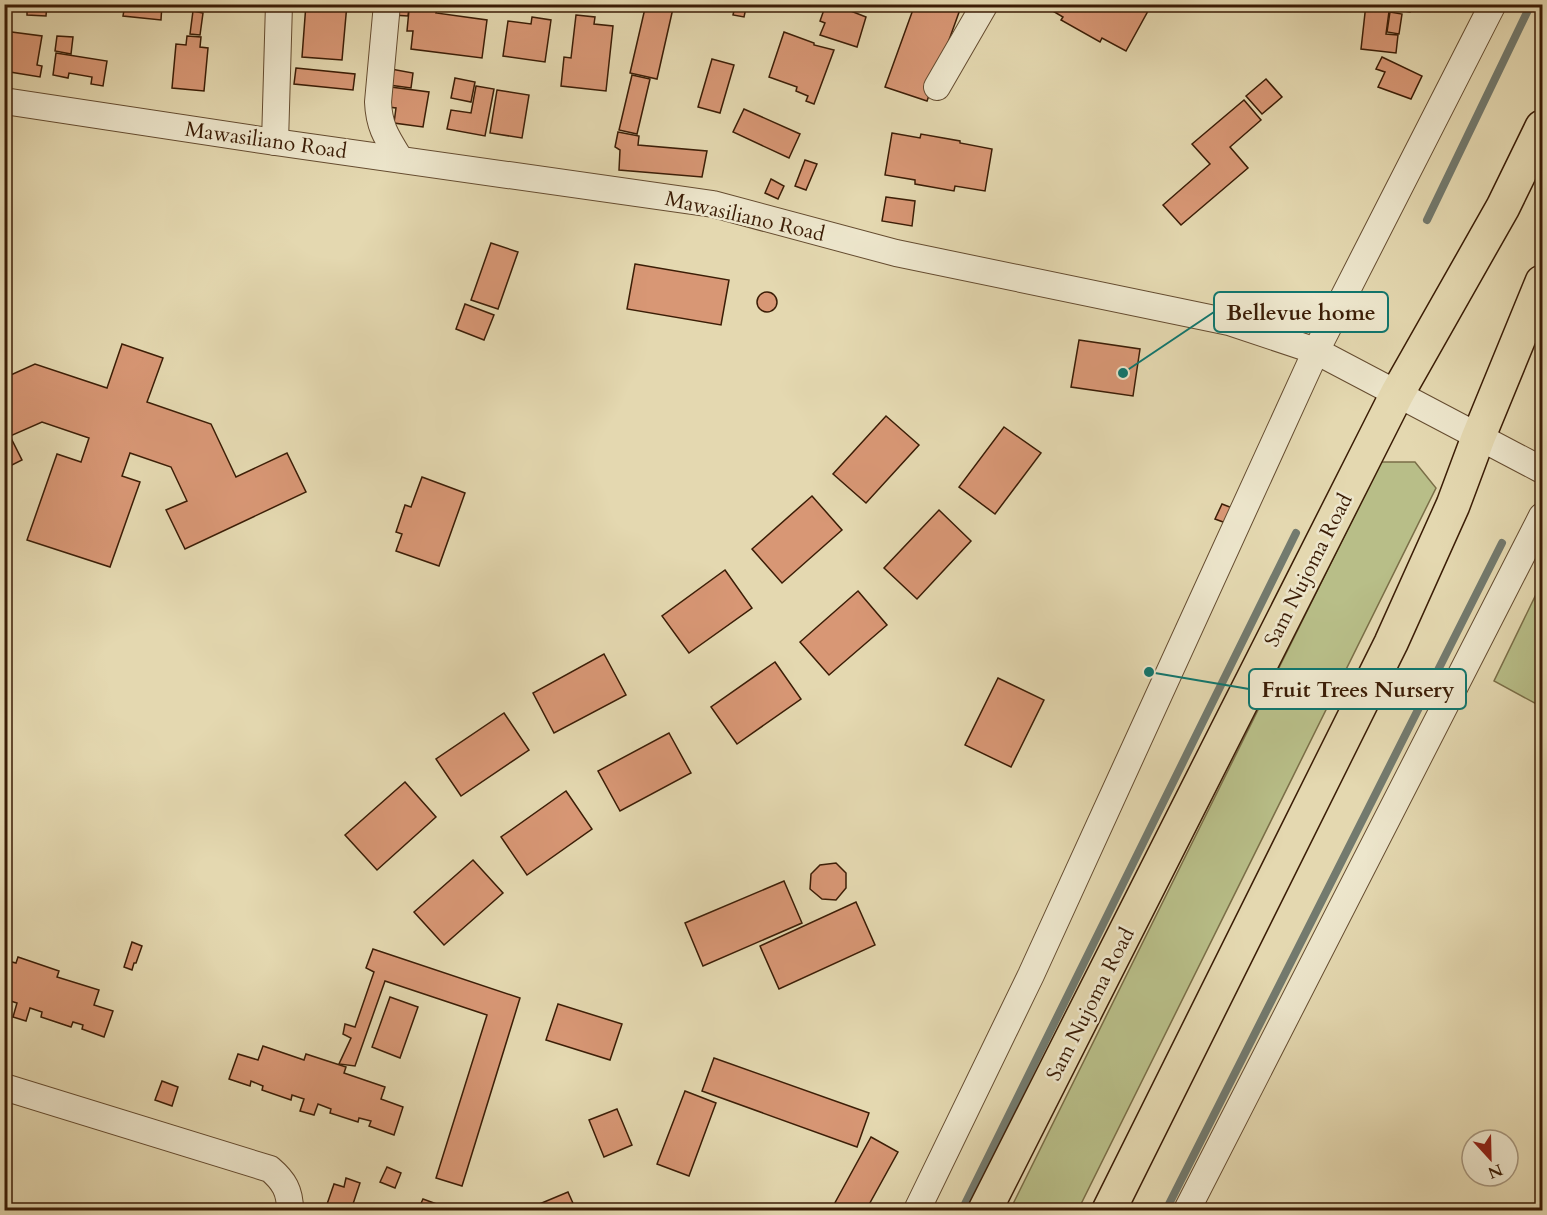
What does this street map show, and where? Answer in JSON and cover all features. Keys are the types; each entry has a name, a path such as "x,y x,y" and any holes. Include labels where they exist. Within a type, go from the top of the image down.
{"main road":[{"name":"Sam Nujoma Road","path":"986,1210 1397,394 1503,207 1542,127"},
{"path":"1109,1210 1391,644 1453,505 1542,282"}],"street":[{"path":"275,142 279,4"},
{"path":"387,4 378,117 381,130 399,159"},
{"path":"937,87 985,4"},
{"path":"917,1210 1031,975 1316,351 1493,4"},
{"name":"Mawasiliano Road","path":"4,101 713,204 896,253 1229,322 1316,351 1542,470"},
{"path":"1188,1210 1542,516"},
{"path":"4,1087 270,1168 283,1180 290,1196 290,1210"}],"green space":[{"path":"1381,462 1415,462 1436,488 1078,1210 1010,1210"},
{"path":"1542,582 1542,707 1494,681"}],"building":[{"path":"6,4 47,4 46,16 27,15 27,11 6,10"},
{"path":"125,4 162,4 161,20 123,16"},
{"path":"194,4 204,4 203,11 194,10"},
{"path":"306,4 347,4 342,60 302,57"},
{"path":"393,4 413,4 408,16 392,15"},
{"path":"646,4 674,4 657,79 630,73"},
{"path":"826,4 833,4 866,17 857,47 820,35 825,23 820,21"},
{"path":"915,4 962,4 927,101 885,87"},
{"path":"1041,4 1136,4 1148,11 1126,51 1102,38 1100,42 1061,20 1063,17"},
{"path":"1366,4 1390,4 1386,34 1398,35 1396,53 1361,49"},
{"path":"1392,4 1412,4 1410,12 1391,9"},
{"path":"735,6 746,8 744,17 733,15"},
{"path":"420,8 437,10 436,13 487,20 482,58 411,49 413,31 407,31 409,10 419,11"},
{"path":"193,11 203,13 200,35 190,34"},
{"path":"1390,12 1402,14 1399,34 1387,32"},
{"path":"576,15 595,17 594,24 613,26 606,91 561,86 564,57 571,58"},
{"path":"532,17 551,20 545,62 503,56 508,21 531,24"},
{"path":"4,31 42,36 37,65 42,66 40,77 4,71"},
{"path":"784,32 814,43 814,45 834,50 814,104 806,101 808,96 796,91 797,87 769,77"},
{"path":"57,36 73,37 71,54 55,51"},
{"path":"187,36 201,37 200,47 208,48 204,91 172,88 176,44 186,45"},
{"path":"56,53 107,61 103,86 91,84 92,77 69,73 68,78 53,75"},
{"path":"1382,57 1422,76 1411,99 1378,87 1385,72 1376,69"},
{"path":"712,59 734,65 720,113 698,107"},
{"path":"296,68 355,74 353,90 294,84"},
{"path":"391,69 413,73 411,88 389,85"},
{"path":"632,75 650,79 637,134 619,130"},
{"path":"455,78 475,82 471,102 451,98"},
{"path":"1266,79 1282,97 1262,114 1246,96"},
{"path":"383,86 429,92 423,127 394,123 396,108 380,106"},
{"path":"476,86 494,89 485,136 447,129 451,110 471,113"},
{"path":"497,90 529,95 522,138 490,133"},
{"path":"1244,100 1261,120 1230,147 1248,168 1181,225 1163,205 1210,164 1192,144"},
{"path":"744,109 800,134 789,158 733,132"},
{"path":"618,132 639,136 638,145 707,151 702,177 619,170 620,150 615,147"},
{"path":"892,133 920,138 921,134 992,149 985,191 955,186 954,191 915,184 915,180 885,175"},
{"path":"805,160 817,164 806,190 795,186"},
{"path":"771,179 784,186 778,199 765,193"},
{"path":"886,197 915,201 912,226 882,221"},
{"path":"491,243 518,252 498,309 471,300"},
{"path":"635,264 729,280 721,325 627,309"},
{"path":"767,292 774,295 777,302 774,309 767,312 760,309 757,302 760,295"},
{"path":"465,304 494,315 484,340 456,329"},
{"path":"1079,340 1140,349 1133,396 1071,387"},
{"path":"122,344 163,358 147,402 211,424 236,477 287,453 306,492 185,549 166,510 187,501 171,467 130,453 122,476 140,482 110,567 27,540 57,454 81,462 89,438 42,422 10,436 22,460 4,469 4,378 35,364 107,388"},
{"path":"886,416 919,445 866,503 833,474"},
{"path":"1004,427 1041,453 995,514 959,487"},
{"path":"422,477 465,493 439,566 396,551 402,534 396,532 405,505 411,507"},
{"path":"812,496 842,530 782,583 752,549"},
{"path":"1222,504 1240,511 1234,526 1215,519"},
{"path":"939,510 971,541 917,599 884,568"},
{"path":"725,570 752,608 689,653 662,616"},
{"path":"858,591 887,625 829,675 800,642"},
{"path":"604,654 626,695 554,733 533,693"},
{"path":"775,662 801,699 737,744 711,707"},
{"path":"998,678 1044,700 1011,767 965,745"},
{"path":"504,713 529,750 461,796 436,759"},
{"path":"669,733 691,773 620,811 598,771"},
{"path":"405,782 436,817 377,870 345,835"},
{"path":"566,791 592,829 527,875 501,837"},
{"path":"473,860 503,893 444,945 414,912"},
{"path":"836,863 846,873 846,888 836,900 822,899 810,889 811,874 820,865"},
{"path":"784,881 802,923 703,966 685,923"},
{"path":"856,902 875,945 779,989 760,946"},
{"path":"132,942 142,946 132,970 124,967"},
{"path":"373,949 520,998 462,1186 436,1178 487,1015 385,981 355,1066 339,1064 351,1038 343,1034 345,1024 355,1027 374,972 366,968"},
{"path":"18,957 59,971 57,977 99,990 94,1005 113,1011 104,1037 82,1029 83,1025 73,1022 71,1027 41,1017 42,1012 30,1008 26,1021 13,1017 17,1003 4,999 4,960 16,963"},
{"path":"390,997 418,1007 400,1058 372,1047"},
{"path":"558,1004 622,1024 610,1060 546,1040"},
{"path":"263,1046 304,1060 306,1054 346,1067 344,1073 385,1087 381,1099 403,1107 394,1135 369,1126 371,1121 359,1118 358,1122 330,1113 331,1109 318,1104 314,1115 300,1111 304,1099 292,1095 291,1100 262,1090 263,1086 251,1081 250,1086 229,1079 238,1054 258,1060"},
{"path":"714,1058 869,1113 857,1147 702,1091"},
{"path":"162,1081 178,1087 172,1106 155,1100"},
{"path":"685,1091 716,1103 689,1176 657,1164"},
{"path":"617,1109 632,1145 604,1157 589,1120"},
{"path":"871,1137 898,1152 866,1210 831,1210"},
{"path":"387,1167 401,1173 395,1188 380,1182"},
{"path":"346,1178 360,1183 351,1210 325,1210 334,1184 344,1187"},
{"path":"568,1192 576,1210 525,1210"},
{"path":"423,1199 453,1210 418,1210"}],"waterway":[{"path":"1427,220 1531,4"},
{"path":"962,1210 1296,533"},
{"path":"1166,1210 1502,543"}],"place":[{"name":"Bellevue home","path":"1123,373"},
{"name":"Fruit Trees Nursery","path":"1149,672"}]}
